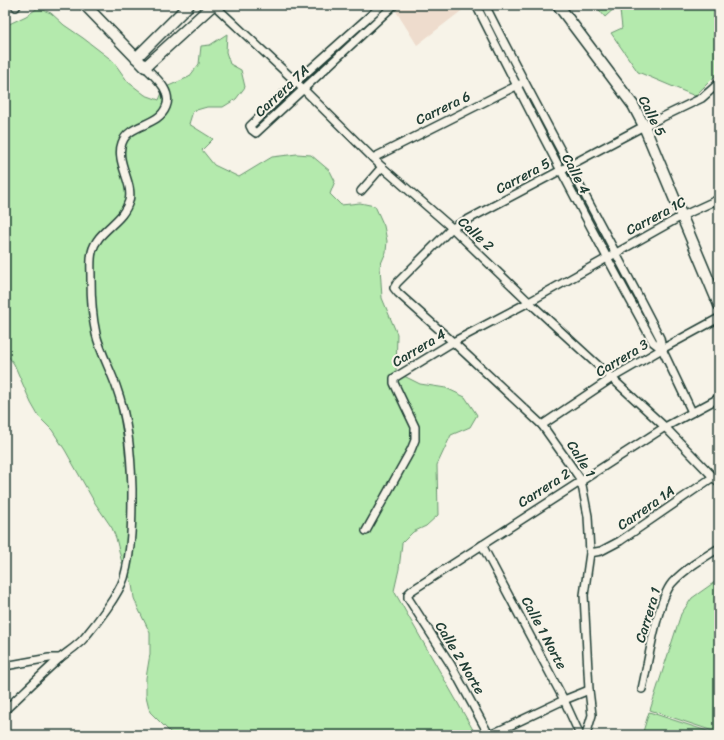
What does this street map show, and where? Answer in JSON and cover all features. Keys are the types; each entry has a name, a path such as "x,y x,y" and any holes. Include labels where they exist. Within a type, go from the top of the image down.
{"street":[{"path":"5,710 60,658 84,638 115,597 124,579 131,534 131,459 122,404 96,334 91,296 92,252 96,240 126,210 130,199 120,157 122,143 127,133 157,119 164,112 168,102 166,92 161,82 84,5"},
{"path":"136,58 189,5"},
{"path":"145,67 214,5"},
{"name":"Calle 2","path":"214,5 304,89 373,158 452,228 529,302 665,427 719,483"},
{"name":"Carrera 7A","path":"382,5 296,82 250,126 252,130 256,133 394,5"},
{"name":"Calle 4","path":"476,5 606,258 653,342 662,349"},
{"name":"Calle 4","path":"485,5 524,82 660,338 662,349 692,412"},
{"name":"Calle 5","path":"558,5 633,105 644,126 719,305"},
{"name":"Carrera 6","path":"373,158 524,82"},
{"name":"Carrera 5","path":"394,288 397,283 452,228 644,126 702,98 719,83"},
{"path":"361,191 382,166"},
{"name":"Carrera 1C","path":"606,258 682,216 719,199"},
{"name":"Carrera 4","path":"366,531 411,450 415,440 415,427 394,383 394,378 453,342 529,302 606,258"},
{"name":"Calle 1","path":"394,288 542,425 581,480 588,516 590,553 584,595 589,690 592,715 586,735"},
{"name":"Carrera 3","path":"542,425 612,378 719,318"},
{"name":"Carrera 2","path":"408,594 411,590 665,427 719,398"},
{"name":"Carrera 1A","path":"590,553 601,551 620,541 713,477"},
{"name":"Calle 1 Norte","path":"482,545 564,700 580,735"},
{"name":"Carrera 1","path":"642,689 662,602 671,584 684,572 719,548"},
{"name":"Calle 2 Norte","path":"408,594 408,598 451,665 489,735"},
{"path":"5,666 49,658 60,658"},
{"path":"489,735 589,690"}],"shaded area":[{"path":"398,5 469,5 417,45 394,8"}],"green space":[{"path":"595,5 618,5 605,17"},
{"path":"626,5 719,5 719,72 695,96 638,72 611,33 622,28 620,10"},
{"path":"38,8 51,13 64,25 113,61 128,82 145,95 159,100 164,88 189,77 199,64 201,46 210,45 227,34 226,52 230,64 241,70 245,87 236,99 223,107 207,107 193,111 189,124 213,139 202,150 214,165 239,177 272,157 297,154 311,155 330,171 335,181 330,194 341,205 360,203 375,206 384,226 387,241 386,252 380,266 382,298 397,334 396,372 420,384 446,388 465,397 477,415 470,427 451,435 437,465 438,515 426,526 413,532 402,543 399,569 394,591 476,735 173,735 150,712 146,696 146,678 150,654 150,633 134,598 132,584 128,572 123,566 112,528 95,503 52,430 39,417 31,403 14,364 5,352 5,26 26,16"},
{"path":"719,579 719,733 650,710 681,614 692,598"},
{"path":"649,712 719,735 642,735"}]}
